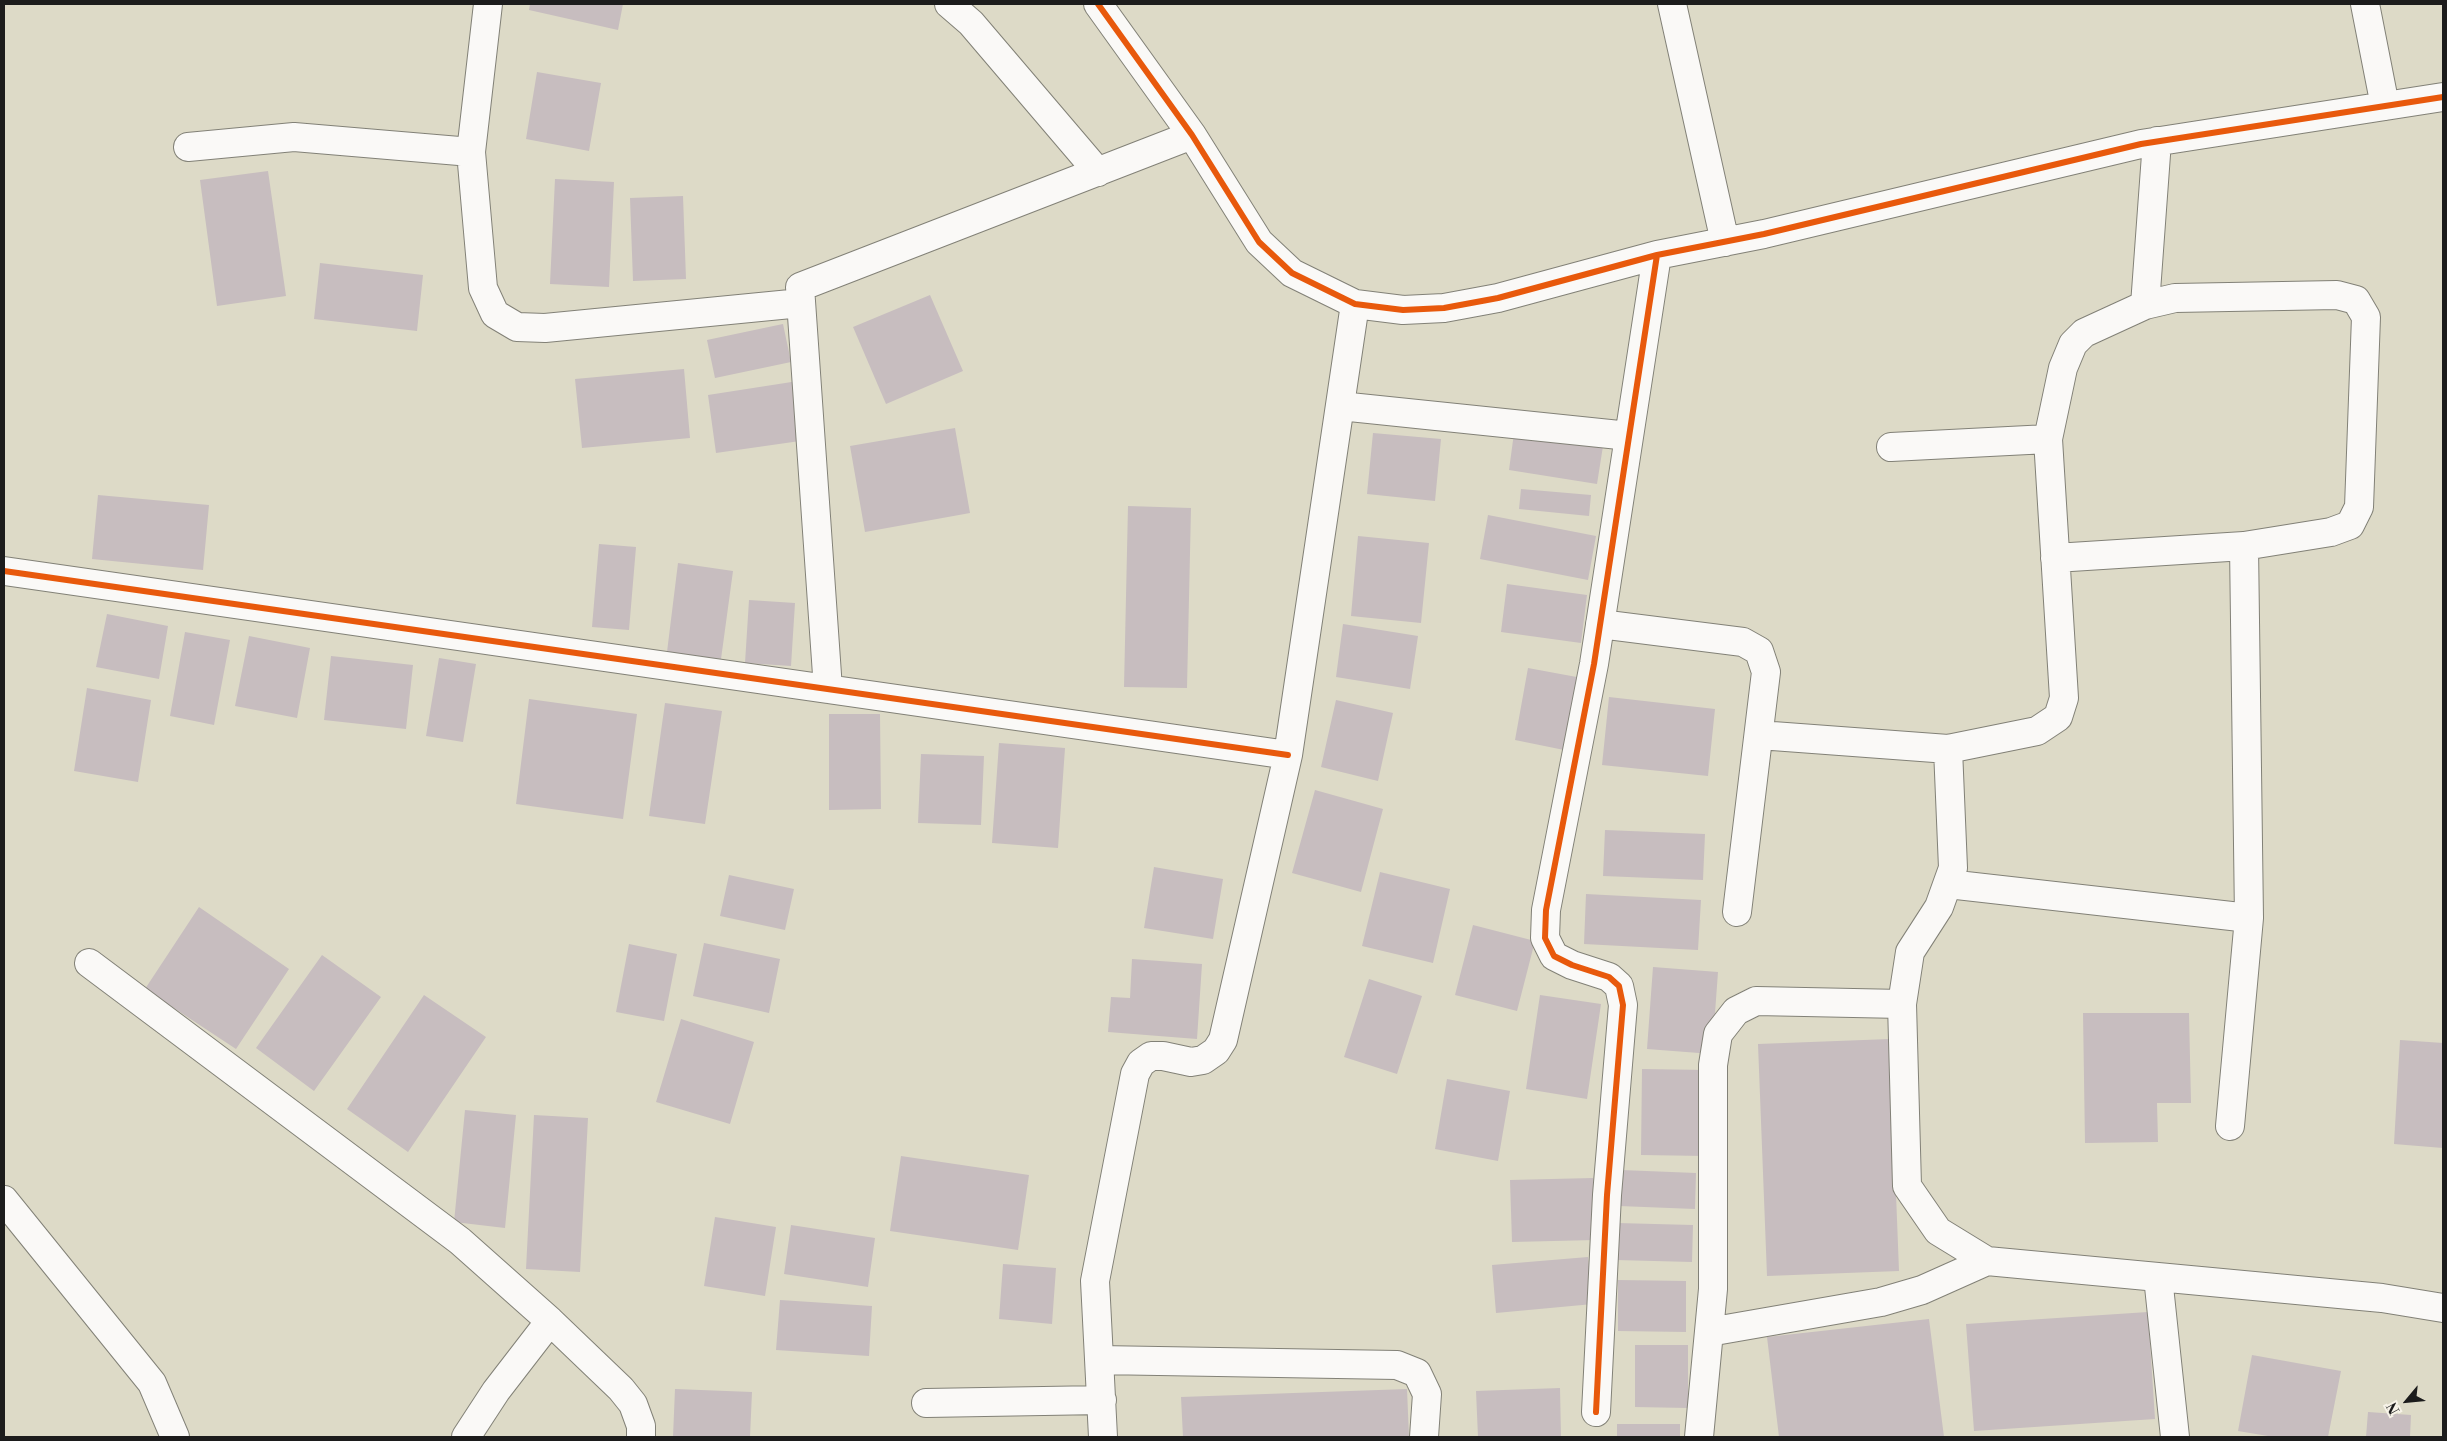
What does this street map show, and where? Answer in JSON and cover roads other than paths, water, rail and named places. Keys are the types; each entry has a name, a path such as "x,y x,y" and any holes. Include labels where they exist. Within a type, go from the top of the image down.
{"street":[{"path":"488,4 471,152 483,288 495,314 517,327 545,328 801,303"},
{"path":"949,4 971,23 1098,172"},
{"path":"1098,4 1192,135 1259,242 1292,273 1356,304 1403,310 1444,308 1498,298 1657,255 1725,242 2157,141 2443,97"},
{"path":"1672,4 1725,242"},
{"path":"2365,4 2385,106"},
{"path":"828,689 800,287 1192,135"},
{"path":"188,147 294,137 471,152"},
{"path":"2145,305 2157,141"},
{"path":"1596,1412 1607,1195 1624,1005 1619,986 1609,977 1572,965 1554,956 1545,938 1546,910 1600,624 1657,255"},
{"path":"1759,735 1948,749 2037,731 2058,717 2064,698 2055,558 2048,439 2063,368 2073,344 2084,333 2145,305 2176,298 2336,295 2356,300 2366,317 2359,508 2350,525 2331,532 2244,546 2055,558"},
{"path":"1103,1437 1095,1281 1135,1074 1141,1063 1151,1056 1163,1056 1191,1062 1204,1060 1216,1052 1223,1040 1288,755 1356,304"},
{"path":"1340,406 1630,436"},
{"path":"1891,447 2048,439"},
{"path":"2230,1126 2249,918 2244,546"},
{"path":"4,571 1288,755"},
{"path":"1600,624 1743,642 1759,651 1766,672 1737,912"},
{"path":"1948,749 1953,868 1939,907 1910,952 1902,1004 1908,1186 1938,1231 1987,1261 2382,1298 2443,1308"},
{"path":"1948,884 2249,918"},
{"path":"89,963 460,1241 550,1321 621,1389 633,1404 641,1426 641,1437"},
{"path":"1699,1437 1713,1289 1713,1065 1718,1034 1736,1011 1756,1002 1902,1004"},
{"path":"4,1200 152,1382 175,1437"},
{"path":"1709,1332 1881,1302 1922,1290 1987,1261"},
{"path":"2158,1277 2175,1437"},
{"path":"466,1437 496,1391 550,1321"},
{"path":"1099,1360 1398,1365 1417,1373 1427,1394 1424,1437"},
{"path":"926,1403 1102,1400"}]}
